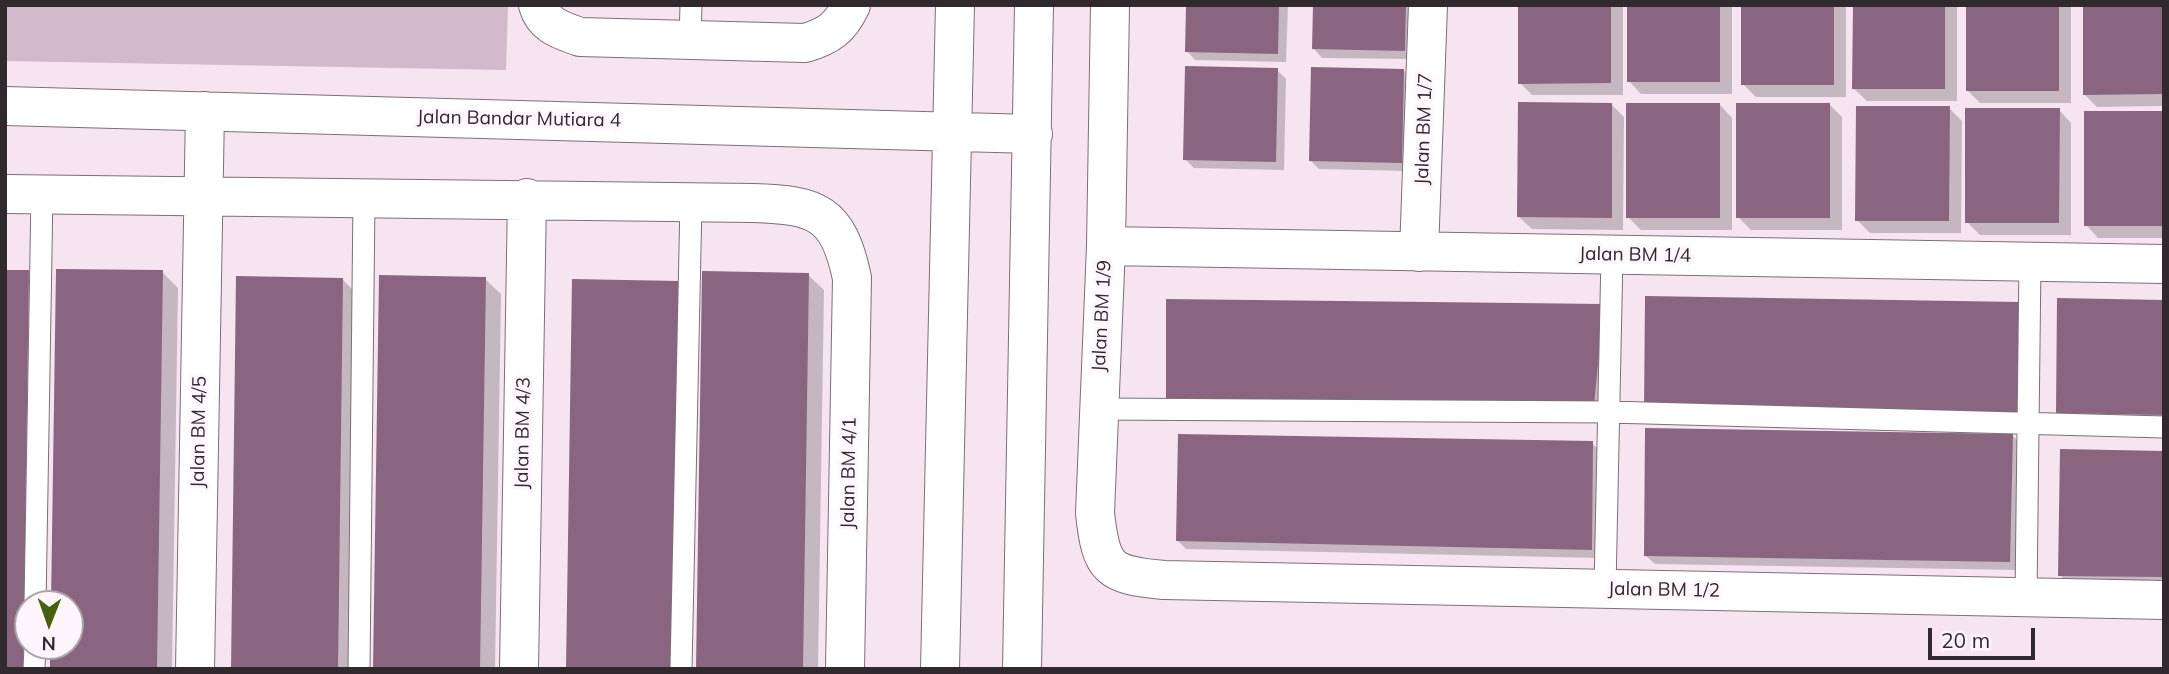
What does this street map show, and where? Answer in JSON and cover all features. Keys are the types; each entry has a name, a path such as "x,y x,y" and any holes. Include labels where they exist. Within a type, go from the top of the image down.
{"street":[{"path":"538,5 542,17 553,27 580,37 691,23 805,44 827,37 843,22 851,5"},
{"path":"940,669 955,5"},
{"path":"1022,669 1034,5"},
{"name":"Jalan BM 1/9","path":"1110,5 1106,246 1097,409 1095,513 1098,548 1111,568 1130,577 1164,580"},
{"name":"Jalan BM 1/7","path":"1419,252 1428,5"},
{"name":"Jalan Bandar Mutiara 4","path":"5,106 1033,134"},
{"name":"Jalan BM 4/5","path":"195,669 205,111"},
{"name":"Jalan BM 4/1","path":"24,194 527,198 790,204 807,208 823,218 842,237 852,278 845,669"},
{"name":"Jalan BM 4/3","path":"519,669 527,198"},
{"name":"Jalan BM 1/4","path":"1106,246 2164,264"},
{"name":"Jalan BM 1/2","path":"1164,580 2164,600"}],"lane":[{"path":"24,194 35,590"},
{"path":"359,669 364,197"},
{"path":"681,669 691,202"},
{"path":"1605,588 1612,255"},
{"path":"2026,597 2030,261"},
{"path":"1097,409 1609,412 2164,427"}],"shaded area":[{"path":"5,5 508,5 506,70 5,61"}],"building":[{"path":"1186,5 1279,5 1278,54 1185,52"},
{"path":"1313,5 1406,5 1405,51 1312,49"},
{"path":"1518,5 1611,5 1611,83 1518,84"},
{"path":"1627,5 1720,5 1720,82 1627,82"},
{"path":"1741,5 1834,5 1834,85 1741,85"},
{"path":"1853,5 1945,5 1945,89 1852,89"},
{"path":"1966,5 2059,5 2059,91 1966,91"},
{"path":"2083,5 2164,5 2164,94 2083,95"},
{"path":"1185,66 1278,68 1276,162 1183,160"},
{"path":"1311,67 1404,69 1402,163 1309,161"},
{"path":"1518,102 1612,103 1612,218 1517,217"},
{"path":"1626,103 1720,103 1720,218 1626,218"},
{"path":"1736,103 1830,103 1830,218 1736,218"},
{"path":"1856,106 1950,106 1949,221 1855,221"},
{"path":"1965,108 2060,108 2059,223 1965,223"},
{"path":"2084,111 2164,111 2164,226 2084,226"},
{"path":"56,269 163,270 157,669 50,669 50,660 84,660 84,590 51,590"},
{"path":"5,270 29,270 24,590 14,590 14,660 23,660 23,669 5,669"},
{"path":"702,271 809,273 803,669 696,669"},
{"path":"379,275 486,277 480,669 373,669"},
{"path":"236,276 343,278 338,669 231,669"},
{"path":"572,279 679,281 673,669 566,669"},
{"path":"1645,296 2019,302 2017,416 1644,411"},
{"path":"2057,298 2164,300 2164,415 2056,413"},
{"path":"1166,299 1604,304 1594,405 1166,405"},
{"path":"1645,428 2013,434 2010,562 1644,556"},
{"path":"1178,434 1593,441 1592,550 1176,541"},
{"path":"2060,449 2164,451 2164,577 2058,576"}]}
